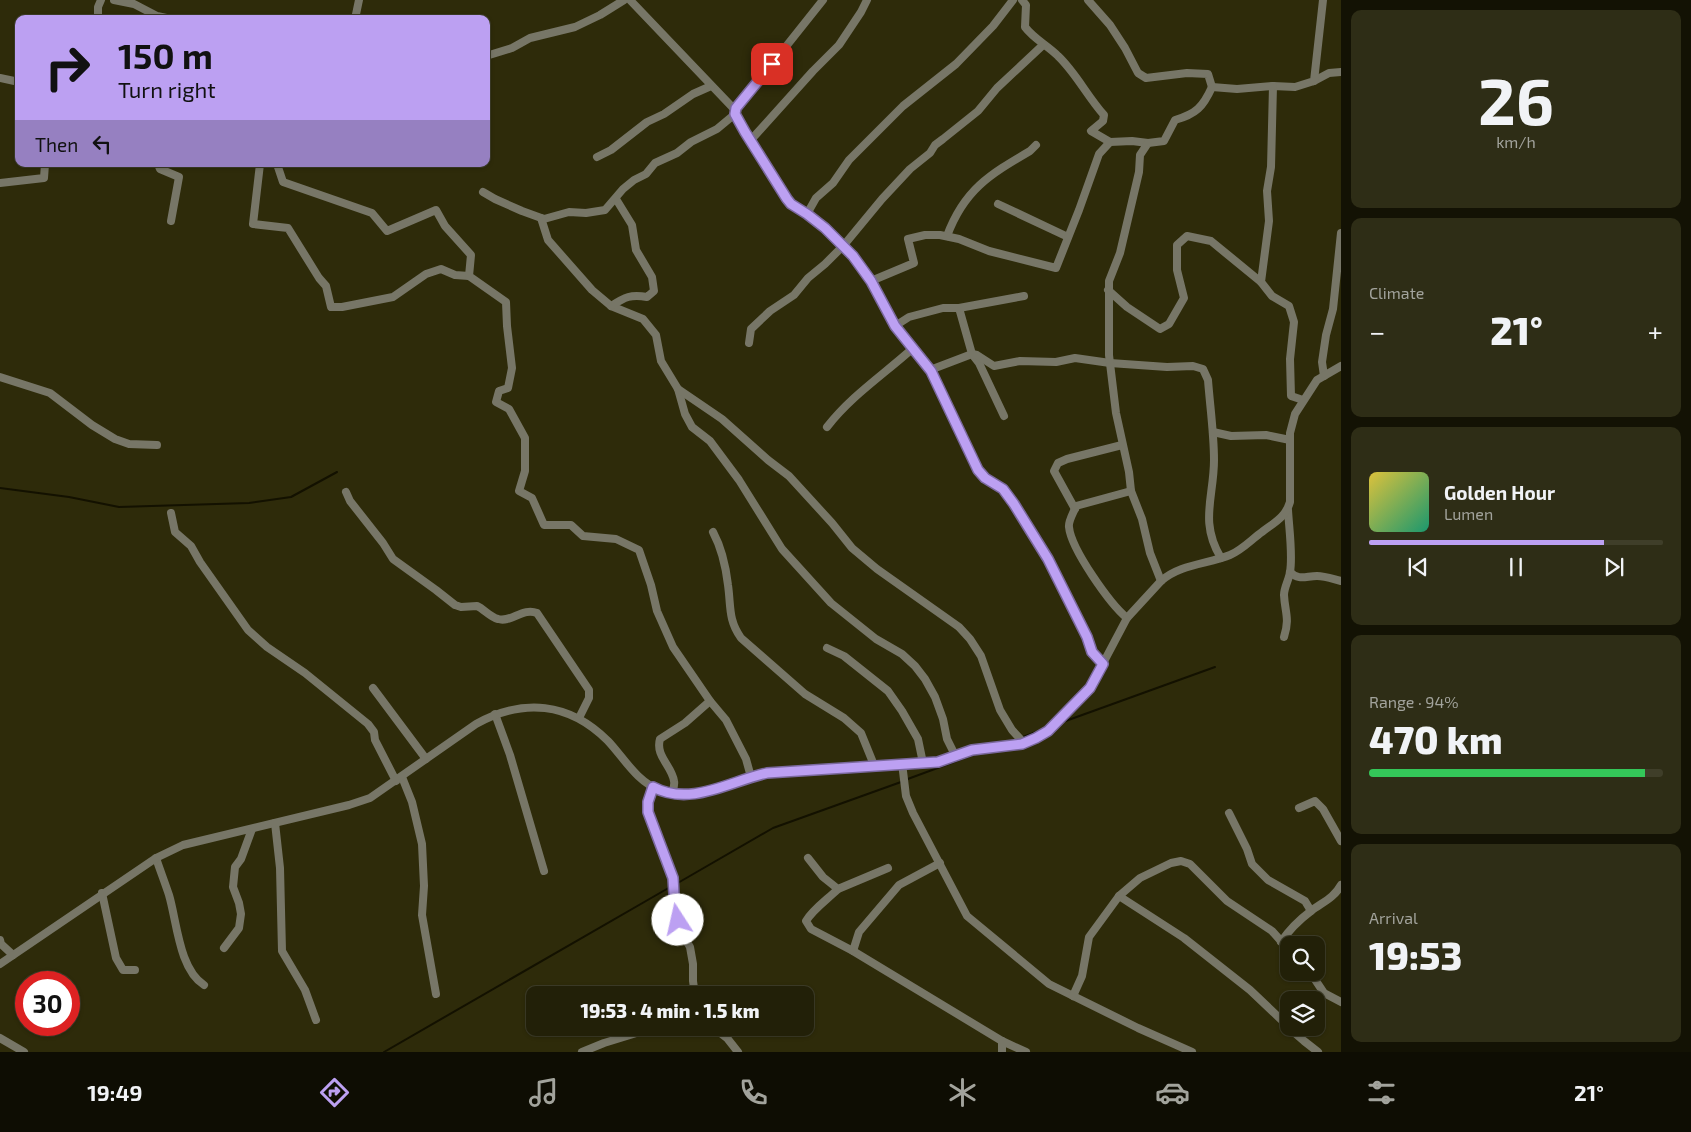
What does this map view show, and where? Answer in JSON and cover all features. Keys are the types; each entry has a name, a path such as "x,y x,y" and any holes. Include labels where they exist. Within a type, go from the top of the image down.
{"street":[{"path":"98,15 98,7 101,0"},
{"path":"114,0 134,4 155,15"},
{"path":"356,15 359,0"},
{"path":"490,55 512,48 530,38 575,27 600,15 624,0"},
{"path":"630,0 735,113 750,141 791,204 807,214 844,245 871,281 895,326 930,370 940,387 978,470 985,478 1003,489 1048,559 1087,637 1092,652 1103,664"},
{"path":"483,192 504,203 544,219 569,212 586,213 605,210 623,189 634,180 646,174 655,163 677,153 691,142 717,129 735,113 739,103 823,0"},
{"path":"750,141 839,45 862,12 867,0"},
{"path":"807,214 816,198 833,182 855,154 909,101 956,64 993,26 1013,0"},
{"path":"1022,0 1026,5 1027,13 1025,27 1043,45 1057,55 1104,115 1103,122 1091,131 1110,142 1132,140 1148,143 1164,141 1175,120 1191,115 1204,104 1212,88 1208,74 1187,73 1146,78 1138,73 1110,25 1088,0"},
{"path":"1314,81 1323,0"},
{"path":"749,342 751,329 770,311 794,295 808,278 844,245 910,169 930,153 943,138 978,111 998,88 1043,45"},
{"path":"1212,88 1295,87 1314,81 1329,73 1341,72"},
{"path":"0,78 15,81"},
{"path":"597,157 611,150 647,122 664,114 693,94 711,86"},
{"path":"1261,282 1269,221 1267,192 1271,167 1274,86"},
{"path":"871,281 914,263 908,239 925,235 947,236 989,251 1056,268 1099,154 1110,142"},
{"path":"1148,143 1140,155 1139,172 1120,254 1111,275 1108,290 1110,363 1116,413 1129,472 1131,491 1142,519 1150,553 1161,580"},
{"path":"947,236 954,216 982,182 1030,151 1036,145"},
{"path":"0,183 44,178 45,167"},
{"path":"159,167 179,177 171,221"},
{"path":"260,167 253,224 288,228 326,286 331,307 342,307 392,297 426,274 441,269 455,275 470,276 506,302 512,368 508,388 499,391 496,402 509,410 525,438 526,471 518,491 532,498 544,525 570,525 583,536 616,539 639,550 651,585 657,611 673,647 710,701 726,720 746,759 751,776"},
{"path":"278,167 283,182 372,213 387,231 436,210 445,226 471,255 470,276"},
{"path":"611,306 622,299 634,295 647,297 654,291 652,277 636,250 632,225 616,198"},
{"path":"998,204 1068,237"},
{"path":"541,218 548,240 592,290 611,306 643,319 656,335 661,361 678,389 685,414 692,427 710,441 739,480 782,549 831,604 876,639 902,654 915,666 935,697 943,719 947,740 955,755"},
{"path":"1324,376 1322,362 1326,335 1333,309 1341,233"},
{"path":"1108,290 1160,329 1169,324 1184,298 1177,270 1177,245 1186,236 1211,242 1261,282 1272,296 1290,306 1294,322 1290,359 1291,396 1303,400"},
{"path":"895,326 909,317 928,311 943,308 959,308 1024,296"},
{"path":"959,308 972,354 979,363 1004,416"},
{"path":"827,427 839,412 863,389 880,378 912,349"},
{"path":"930,370 972,354 977,355 994,366 1020,362 1056,362 1075,358 1110,363 1168,367 1193,366 1203,369 1208,380 1213,432 1214,463 1208,512 1210,530 1221,558"},
{"path":"1284,637 1288,625 1287,605 1284,594 1290,572 1288,510 1290,502 1290,434 1295,414 1317,380 1341,366"},
{"path":"0,377 50,393 92,425 115,439 129,444 157,445"},
{"path":"678,389 722,419 789,476 852,548 877,569 959,628 970,639 981,656 1000,710 1012,730 1024,743"},
{"path":"1213,432 1231,436 1266,435 1290,440"},
{"path":"1075,509 1054,471 1058,463 1122,445"},
{"path":"1127,618 1084,563 1068,526 1076,506 1131,491"},
{"path":"346,492 350,501 393,559 454,605 461,607 477,606 493,618 502,620 529,611 537,613 589,690 589,698 579,718"},
{"path":"0,964 156,858 183,846 349,805 370,798 476,724 495,714 520,708 555,710 579,718 608,741 637,775 653,787 672,793 703,793 751,776 767,773 938,762 972,750 1024,743 1048,731 1090,688 1127,618 1161,580 1167,575 1186,567 1232,554 1280,520 1288,510"},
{"path":"170,513 176,532 191,546 200,562 248,630 267,647 305,673 368,724 374,732 375,740 412,802 422,844 424,886 422,915 436,994"},
{"path":"713,532 717,540 728,583 732,622 735,630 741,638 805,694 844,718 860,733 874,765"},
{"path":"1290,572 1300,578 1317,576 1341,581"},
{"path":"827,648 844,656 888,691 918,739 923,763"},
{"path":"373,688 426,759"},
{"path":"672,793 675,783 667,764 659,752 660,740 685,723 710,701"},
{"path":"495,714 510,755 544,871"},
{"path":"902,763 906,796 913,813 967,916 1049,984 1138,1028 1192,1052"},
{"path":"653,787 648,802 648,812 673,878 675,910 680,930 690,947 693,964 693,986"},
{"path":"1298,808 1316,801 1323,809 1341,841"},
{"path":"1229,814 1247,849 1252,864 1268,880 1305,901 1311,911"},
{"path":"276,823 280,868 282,951 305,990 316,1020"},
{"path":"224,948 239,928 241,914 233,887 235,867 241,859 252,829"},
{"path":"156,858 170,896 183,952 196,979 204,984"},
{"path":"808,858 823,877 838,889"},
{"path":"1073,996 1082,976 1089,937 1119,896 1140,878 1171,863 1181,861 1190,864 1228,901 1272,931 1280,940"},
{"path":"853,951 859,932 898,885 940,863"},
{"path":"888,868 838,889 810,914 806,922 811,929 853,951 1002,1041 1026,1052"},
{"path":"1286,936 1290,929 1311,911 1334,896 1341,885"},
{"path":"102,893 116,958 123,970 135,970"},
{"path":"1119,896 1184,938 1250,990 1280,1018"},
{"path":"0,940 13,955"},
{"path":"1316,981 1324,993 1341,1002"},
{"path":"582,1052 627,1036"},
{"path":"724,1036 738,1052"},
{"path":"1298,1036 1318,1052"},
{"path":"0,1038 24,1052"},
{"path":"1002,1041 1002,1052"}],"waterway":[{"path":"0,488 69,497 119,507 249,503 291,497 337,472"},
{"path":"1060,723 1215,667"},
{"path":"1023,737 1044,729"},
{"path":"1009,742 1018,739"},
{"path":"905,780 981,752"},
{"path":"676,884 773,828 901,782"},
{"path":"384,1052 672,886"}],"route":[{"path":"678,920 675,910 673,878 653,830 648,812 648,802 653,787 672,793 703,793 751,776 767,773 938,762 972,750 1022,744 1048,731 1090,688 1103,664 1093,654 1087,637 1048,559 1003,489 985,478 978,470 931,371 895,326 871,281 844,245 807,214 791,204 735,114 739,103 772,64"}]}
